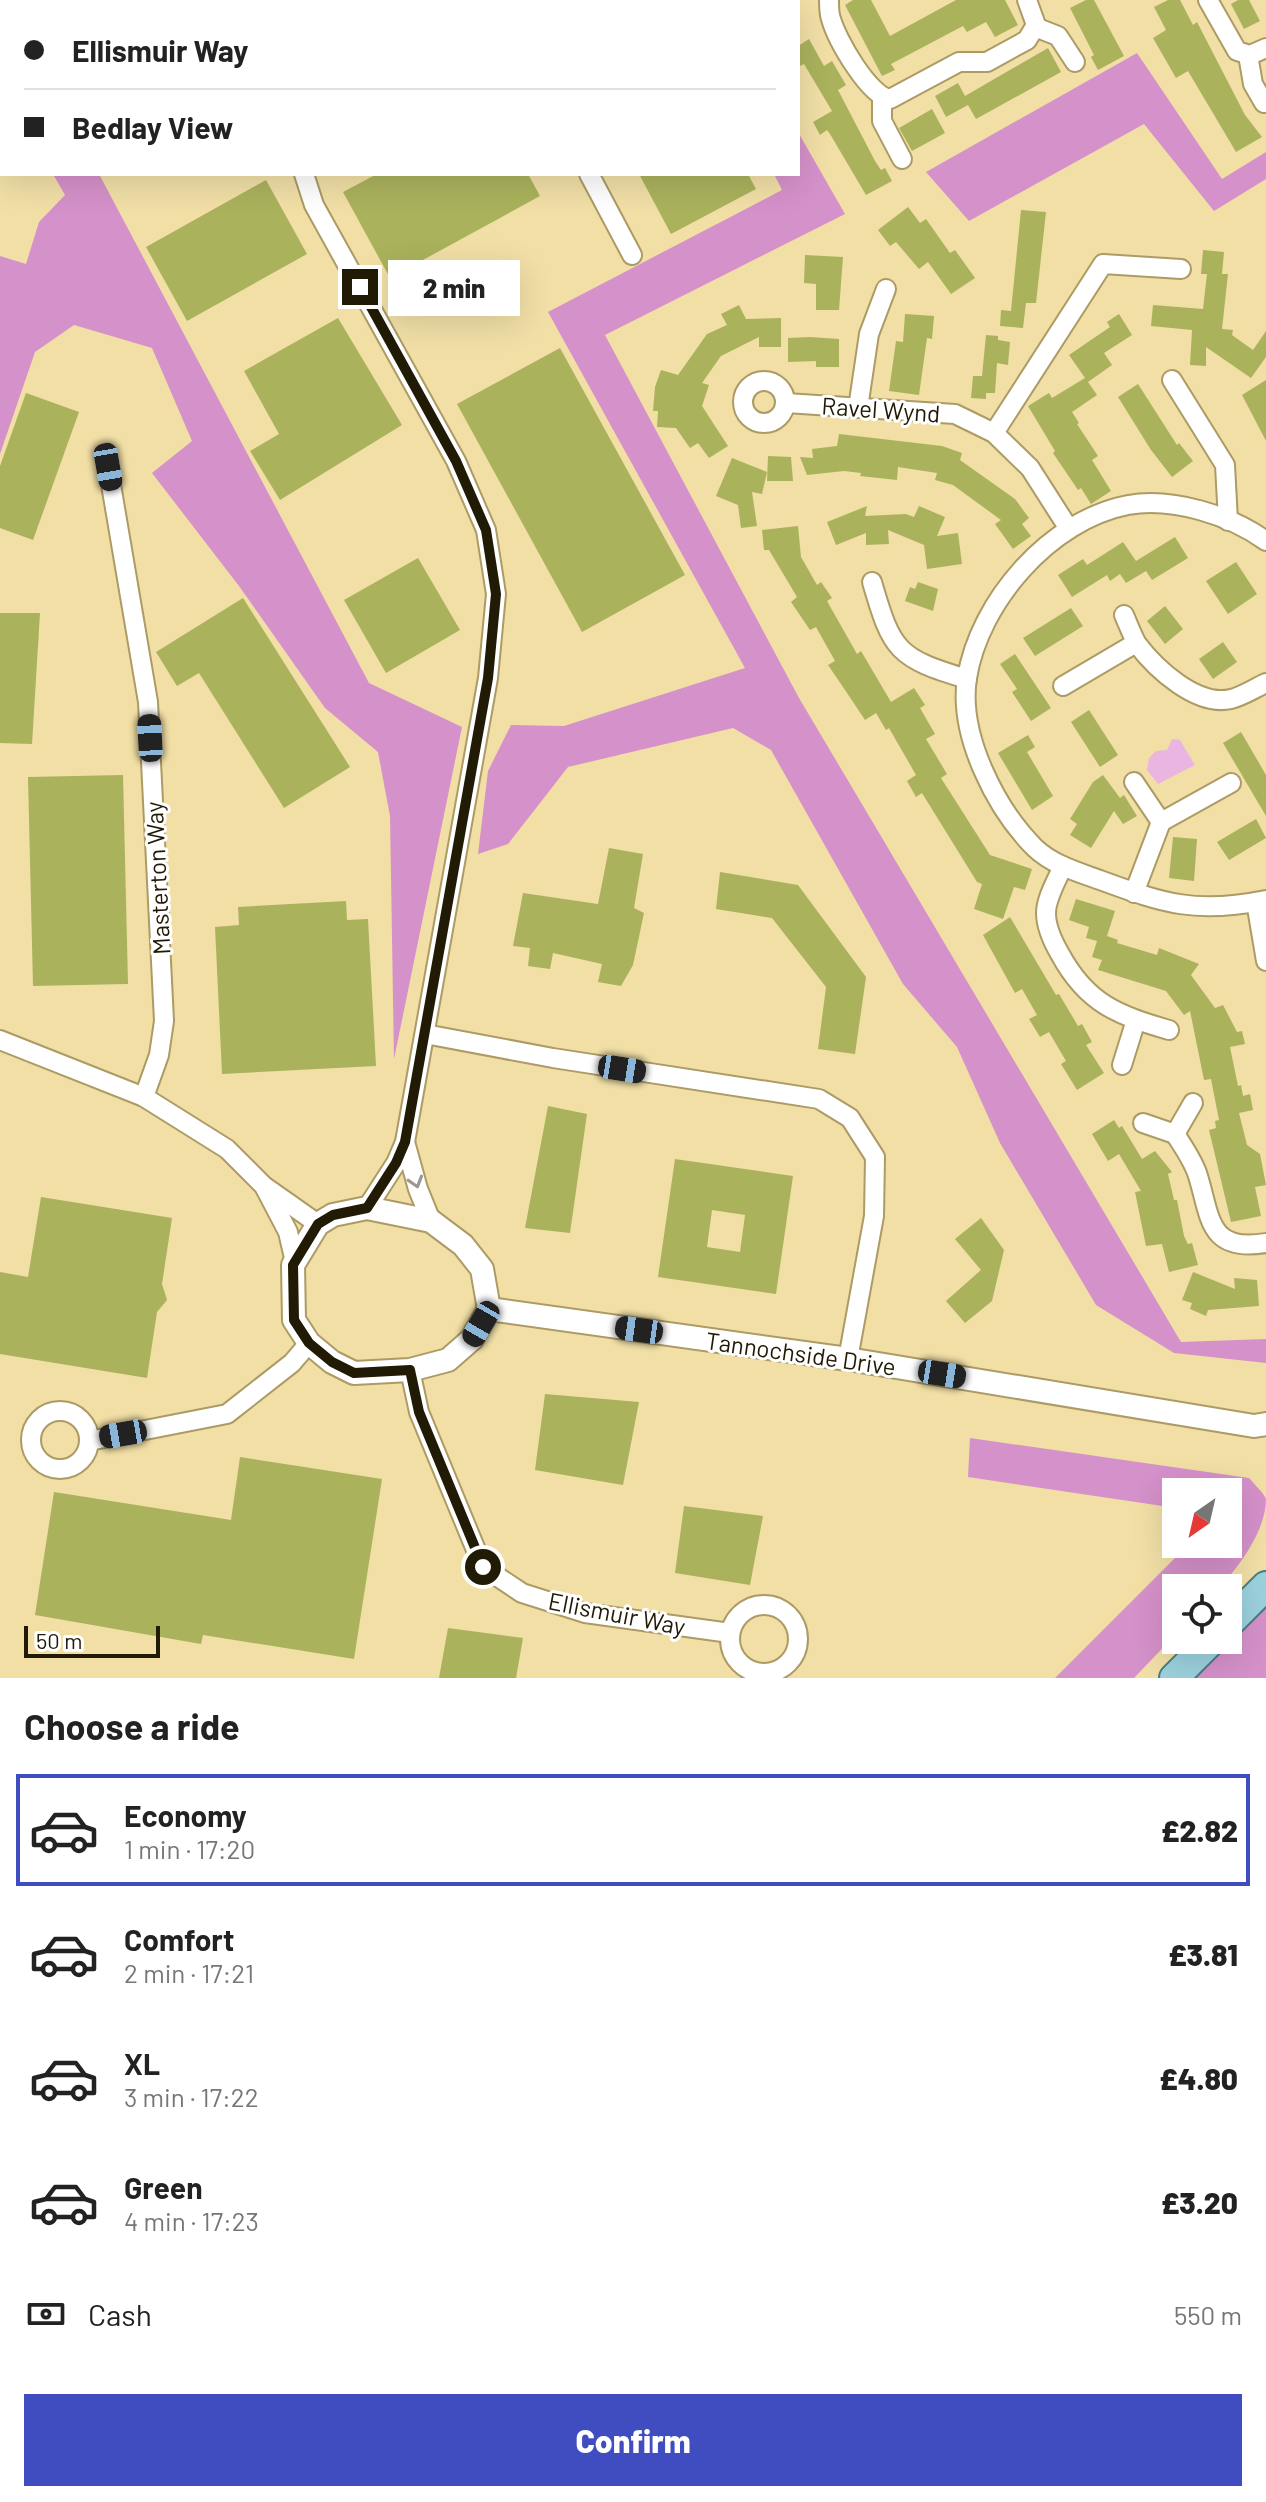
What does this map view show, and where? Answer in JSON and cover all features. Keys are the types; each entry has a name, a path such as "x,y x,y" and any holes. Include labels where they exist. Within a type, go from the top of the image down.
{"main road":[{"path":"1242,1610 1266,1586"},
{"path":"1174,1678 1198,1654"}],"street":[{"path":"829,0 830,18 866,84 882,98 882,121 902,159"},
{"path":"882,98 899,95 959,62 987,62 1027,40 1035,27 1036,18 1027,0"},
{"path":"1208,0 1237,51 1248,55 1266,48"},
{"path":"1035,27 1058,36 1075,62"},
{"path":"1248,55 1253,84 1264,103"},
{"path":"305,176 314,205 456,461 486,530 496,594 488,678 405,1142 396,1163 367,1208"},
{"path":"590,176 632,255"},
{"path":"994,433 1103,264 1181,269"},
{"path":"858,408 869,334 886,289"},
{"path":"1172,380 1225,465 1228,521"},
{"name":"Ravel Wynd","path":"786,403 955,414 994,433 1030,468 1069,529"},
{"name":"Masterton Way","path":"108,467 148,708 164,1021 159,1055 144,1097"},
{"path":"1266,541 1228,521 1180,506 1152,503 1126,505 1069,529 1020,571 991,608 967,679 974,745 989,788 1037,849 1063,866 1182,907 1261,901 1266,961"},
{"path":"872,582 885,626 900,652 922,666 967,679"},
{"path":"1124,615 1136,643 1165,673 1195,693 1212,700 1232,699 1266,683"},
{"path":"1063,686 1136,643"},
{"path":"1134,782 1161,822"},
{"path":"1134,893 1161,822 1231,783"},
{"path":"1063,866 1046,911 1049,932 1071,974 1092,998 1136,1020 1169,1030"},
{"path":"1122,1065 1136,1020"},
{"path":"425,1034 553,1058 819,1099 850,1118 875,1157 874,1216 848,1359"},
{"path":"0,1040 144,1097 227,1149 264,1186 318,1224"},
{"path":"1175,1134 1193,1103"},
{"path":"1143,1123 1175,1134 1197,1174 1212,1226 1236,1245 1246,1247 1266,1243"},
{"path":"405,1142 431,1221"},
{"path":"264,1186 288,1232 295,1262 291,1293 294,1320 309,1343 332,1362 354,1373 410,1370 448,1360 472,1339 489,1309 482,1269 463,1245 431,1221 367,1208 333,1215 318,1224 295,1262"},
{"name":"Tannochside Drive","path":"489,1309 848,1359 1262,1428"},
{"path":"89,1441 227,1414 292,1363 309,1343"},
{"name":"Ellismuir Way","path":"410,1370 419,1412 483,1567 522,1593 585,1613 730,1633"}],"shaded area":[{"path":"1137,53 1222,179 1266,152 1266,179 1214,211 1144,124 969,221 926,172"},
{"path":"800,135 845,214 605,335 799,698 1181,1342 1266,1339 1266,1363 1174,1353 1096,1305 1000,1143 957,1047 903,984 771,750 733,728 568,767 508,844 478,854 488,771 511,725 564,726 745,668 548,312 782,190 775,176 800,176"},
{"path":"54,176 100,176 369,683 462,727 394,1059 390,816 378,752 325,708 239,586 152,473 192,441 152,348 74,325 35,352 0,454 0,256 26,264 39,222 65,195"},
{"path":"1172,739 1180,740 1195,765 1158,784 1147,770 1149,758 1156,751 1167,750"},
{"path":"970,1438 1249,1478 1266,1499 1265,1511 1250,1548 1231,1574 1162,1574 1162,1649 1134,1678 1055,1678 1175,1558 1242,1558 1242,1478 1162,1478 1162,1506 968,1477"},
{"path":"1266,1604 1266,1678 1190,1678 1215,1654 1242,1654 1242,1627"}],"building":[{"path":"853,0 871,0 890,36 956,0 1005,0 1018,25 995,37 986,22 967,32 963,26 891,64 895,70 882,76 845,5"},
{"path":"1086,0 1094,0 1124,56 1098,70 1091,57 1094,55 1070,8"},
{"path":"1168,0 1180,0 1193,25 1197,22 1245,115 1262,137 1236,152 1188,71 1176,78 1153,38 1166,30 1154,7"},
{"path":"1249,0 1260,21 1244,29 1231,4"},
{"path":"809,39 824,66 832,61 846,85 838,90 875,161 881,170 885,168 892,181 866,195 827,130 820,135 813,122 832,111 804,64 800,66 800,45"},
{"path":"1048,48 1061,72 976,119 968,105 946,117 935,96 958,83 965,96"},
{"path":"932,109 945,133 912,151 899,128"},
{"path":"373,176 529,176 540,196 390,278 343,192"},
{"path":"640,176 749,176 756,189 671,234"},
{"path":"266,180 307,254 187,321 146,247"},
{"path":"908,207 920,223 926,219 950,253 955,250 975,278 951,294 928,262 919,269 896,242 890,246 878,230"},
{"path":"1021,210 1046,212 1036,303 1026,303 1023,328 1000,326 1001,310 1011,311"},
{"path":"1203,250 1224,252 1222,274 1228,274 1222,329 1233,330 1232,335 1253,350 1266,331 1266,357 1251,378 1206,347 1206,366 1190,365 1192,330 1151,326 1153,305 1203,309 1207,274 1201,274"},
{"path":"805,255 843,257 839,310 816,310 816,284 804,283"},
{"path":"739,305 746,319 781,318 781,347 759,347 759,337 721,356 702,383 709,385 702,406 728,446 709,458 698,443 690,448 676,428 657,427 658,411 653,411 655,387 661,370 678,375 707,334 727,325 721,314"},
{"path":"905,314 934,316 932,339 927,338 919,395 889,391 896,341 903,342"},
{"path":"1119,314 1132,335 1104,353 1112,365 1088,382 1097,395 1072,412 1098,456 1092,460 1111,491 1091,504 1053,453 1055,451 1028,406 1049,393 1052,398 1085,378 1069,355 1110,327 1107,322"},
{"path":"338,318 402,425 280,500 250,451 279,434 244,371"},
{"path":"986,335 1010,342 1008,365 997,363 995,393 986,393 986,399 971,398 973,376 982,376"},
{"path":"788,338 839,339 839,367 816,367 816,361 788,362"},
{"path":"560,348 685,575 582,632 457,404"},
{"path":"1266,380 1266,441 1242,395"},
{"path":"1138,384 1177,445 1179,443 1193,461 1172,477 1118,397"},
{"path":"26,393 79,412 33,540 0,528 0,466"},
{"path":"839,434 942,446 962,453 960,460 1015,499 1029,518 1022,524 1031,536 1013,549 995,524 1001,520 953,485 935,480 937,473 898,467 897,480 844,471 807,475 800,457 813,458 812,449 837,446"},
{"path":"768,456 791,457 793,481 767,481"},
{"path":"732,458 767,472 762,494 752,492 757,526 741,528 738,505 716,496"},
{"path":"867,506 865,516 906,514 914,517 919,506 945,517 937,536 958,533 962,564 927,569 924,545 888,530 889,544 866,545 866,533 836,545 827,522"},
{"path":"798,526 801,557 817,585 821,582 832,598 827,601 857,654 861,651 891,702 914,688 925,705 920,708 935,734 926,739 947,774 941,778 990,855 1032,869 1025,890 1014,887 1003,919 974,909 982,884 977,882 922,793 916,797 907,781 916,775 889,728 886,730 876,713 865,720 828,665 835,661 816,627 810,630 791,602 797,597 769,550 764,550 762,530"},
{"path":"1175,537 1188,558 1152,580 1146,571 1126,583 1120,574 1110,581 1107,575 1072,597 1058,575 1083,559 1087,565 1123,542 1136,561"},
{"path":"418,558 460,630 386,673 344,600"},
{"path":"1236,562 1257,594 1228,614 1206,581"},
{"path":"918,582 938,589 933,611 905,601 910,587 915,589"},
{"path":"243,598 350,767 284,808 199,673 177,686 156,652"},
{"path":"1165,606 1183,629 1165,644 1147,621"},
{"path":"1071,608 1083,626 1035,656 1023,638"},
{"path":"0,613 40,613 32,744 0,743"},
{"path":"1223,642 1237,662 1213,679 1199,659"},
{"path":"1015,654 1051,708 1031,721 1012,692 1017,689 1000,664"},
{"path":"1089,710 1118,755 1100,767 1071,722"},
{"path":"1241,732 1266,775 1266,816 1223,743"},
{"path":"1028,735 1035,747 1027,752 1053,796 1032,810 998,753"},
{"path":"123,775 128,984 33,986 28,777"},
{"path":"1103,775 1120,798 1124,795 1137,816 1123,824 1114,811 1091,848 1070,835 1077,824 1070,819 1093,782"},
{"path":"1256,819 1266,838 1229,860 1217,842"},
{"path":"1173,837 1197,839 1194,881 1169,878"},
{"path":"609,848 643,854 634,908 644,913 633,965 621,986 598,982 602,964 553,953 550,969 528,966 530,948 513,946 523,893 598,904"},
{"path":"720,872 798,885 866,977 855,1054 818,1049 826,987 772,918 716,909"},
{"path":"1076,899 1115,911 1107,936 1118,940 1117,943 1157,955 1159,948 1199,964 1191,975 1215,1008 1223,1005 1237,1032 1242,1031 1245,1044 1230,1047 1238,1086 1241,1085 1243,1096 1250,1094 1253,1110 1239,1113 1247,1145 1260,1154 1266,1185 1255,1187 1261,1216 1231,1222 1209,1130 1216,1128 1215,1121 1219,1120 1211,1079 1204,1080 1190,1011 1184,1015 1166,991 1098,970 1102,960 1092,957 1097,941 1086,938 1089,927 1069,920"},
{"path":"346,901 347,920 368,919 376,1066 222,1074 215,927 239,925 238,907"},
{"path":"1010,917 1056,995 1059,994 1078,1026 1082,1024 1092,1042 1086,1045 1104,1073 1077,1090 1061,1064 1066,1061 1049,1032 1040,1037 1029,1019 1037,1015 1022,989 1015,993 983,935"},
{"path":"548,1106 587,1114 570,1233 525,1228"},
{"path":"1114,1120 1119,1128 1122,1126 1142,1159 1155,1151 1172,1172 1168,1174 1184,1236 1188,1244 1192,1243 1198,1265 1169,1272 1162,1244 1146,1246 1135,1192 1141,1191 1119,1154 1108,1161 1092,1134"},
{"path":"675,1159 793,1176 776,1294 658,1277","holes":["712,1210 745,1215 740,1252 707,1247"]},
{"path":"41,1197 172,1218 162,1284 167,1300 157,1312 147,1378 0,1354 0,1272 28,1277"},
{"path":"981,1218 1004,1250 992,1301 965,1323 946,1301 981,1270 955,1239"},
{"path":"1193,1272 1235,1289 1234,1278 1257,1280 1259,1306 1208,1310 1206,1316 1190,1309 1192,1303 1182,1300"},
{"path":"545,1394 639,1402 623,1485 535,1470"},
{"path":"240,1457 382,1479 354,1659 203,1635 201,1644 35,1615 54,1492 231,1520"},
{"path":"684,1506 763,1516 750,1585 675,1573"},
{"path":"448,1628 523,1638 516,1678 439,1678"}],"route":[{"path":"360,287 456,461 486,530 496,594 488,678 405,1142 396,1163 367,1208 333,1215 318,1224 293,1265 291,1293 294,1320 309,1343 332,1362 354,1373 410,1370 419,1412 483,1567"}]}
